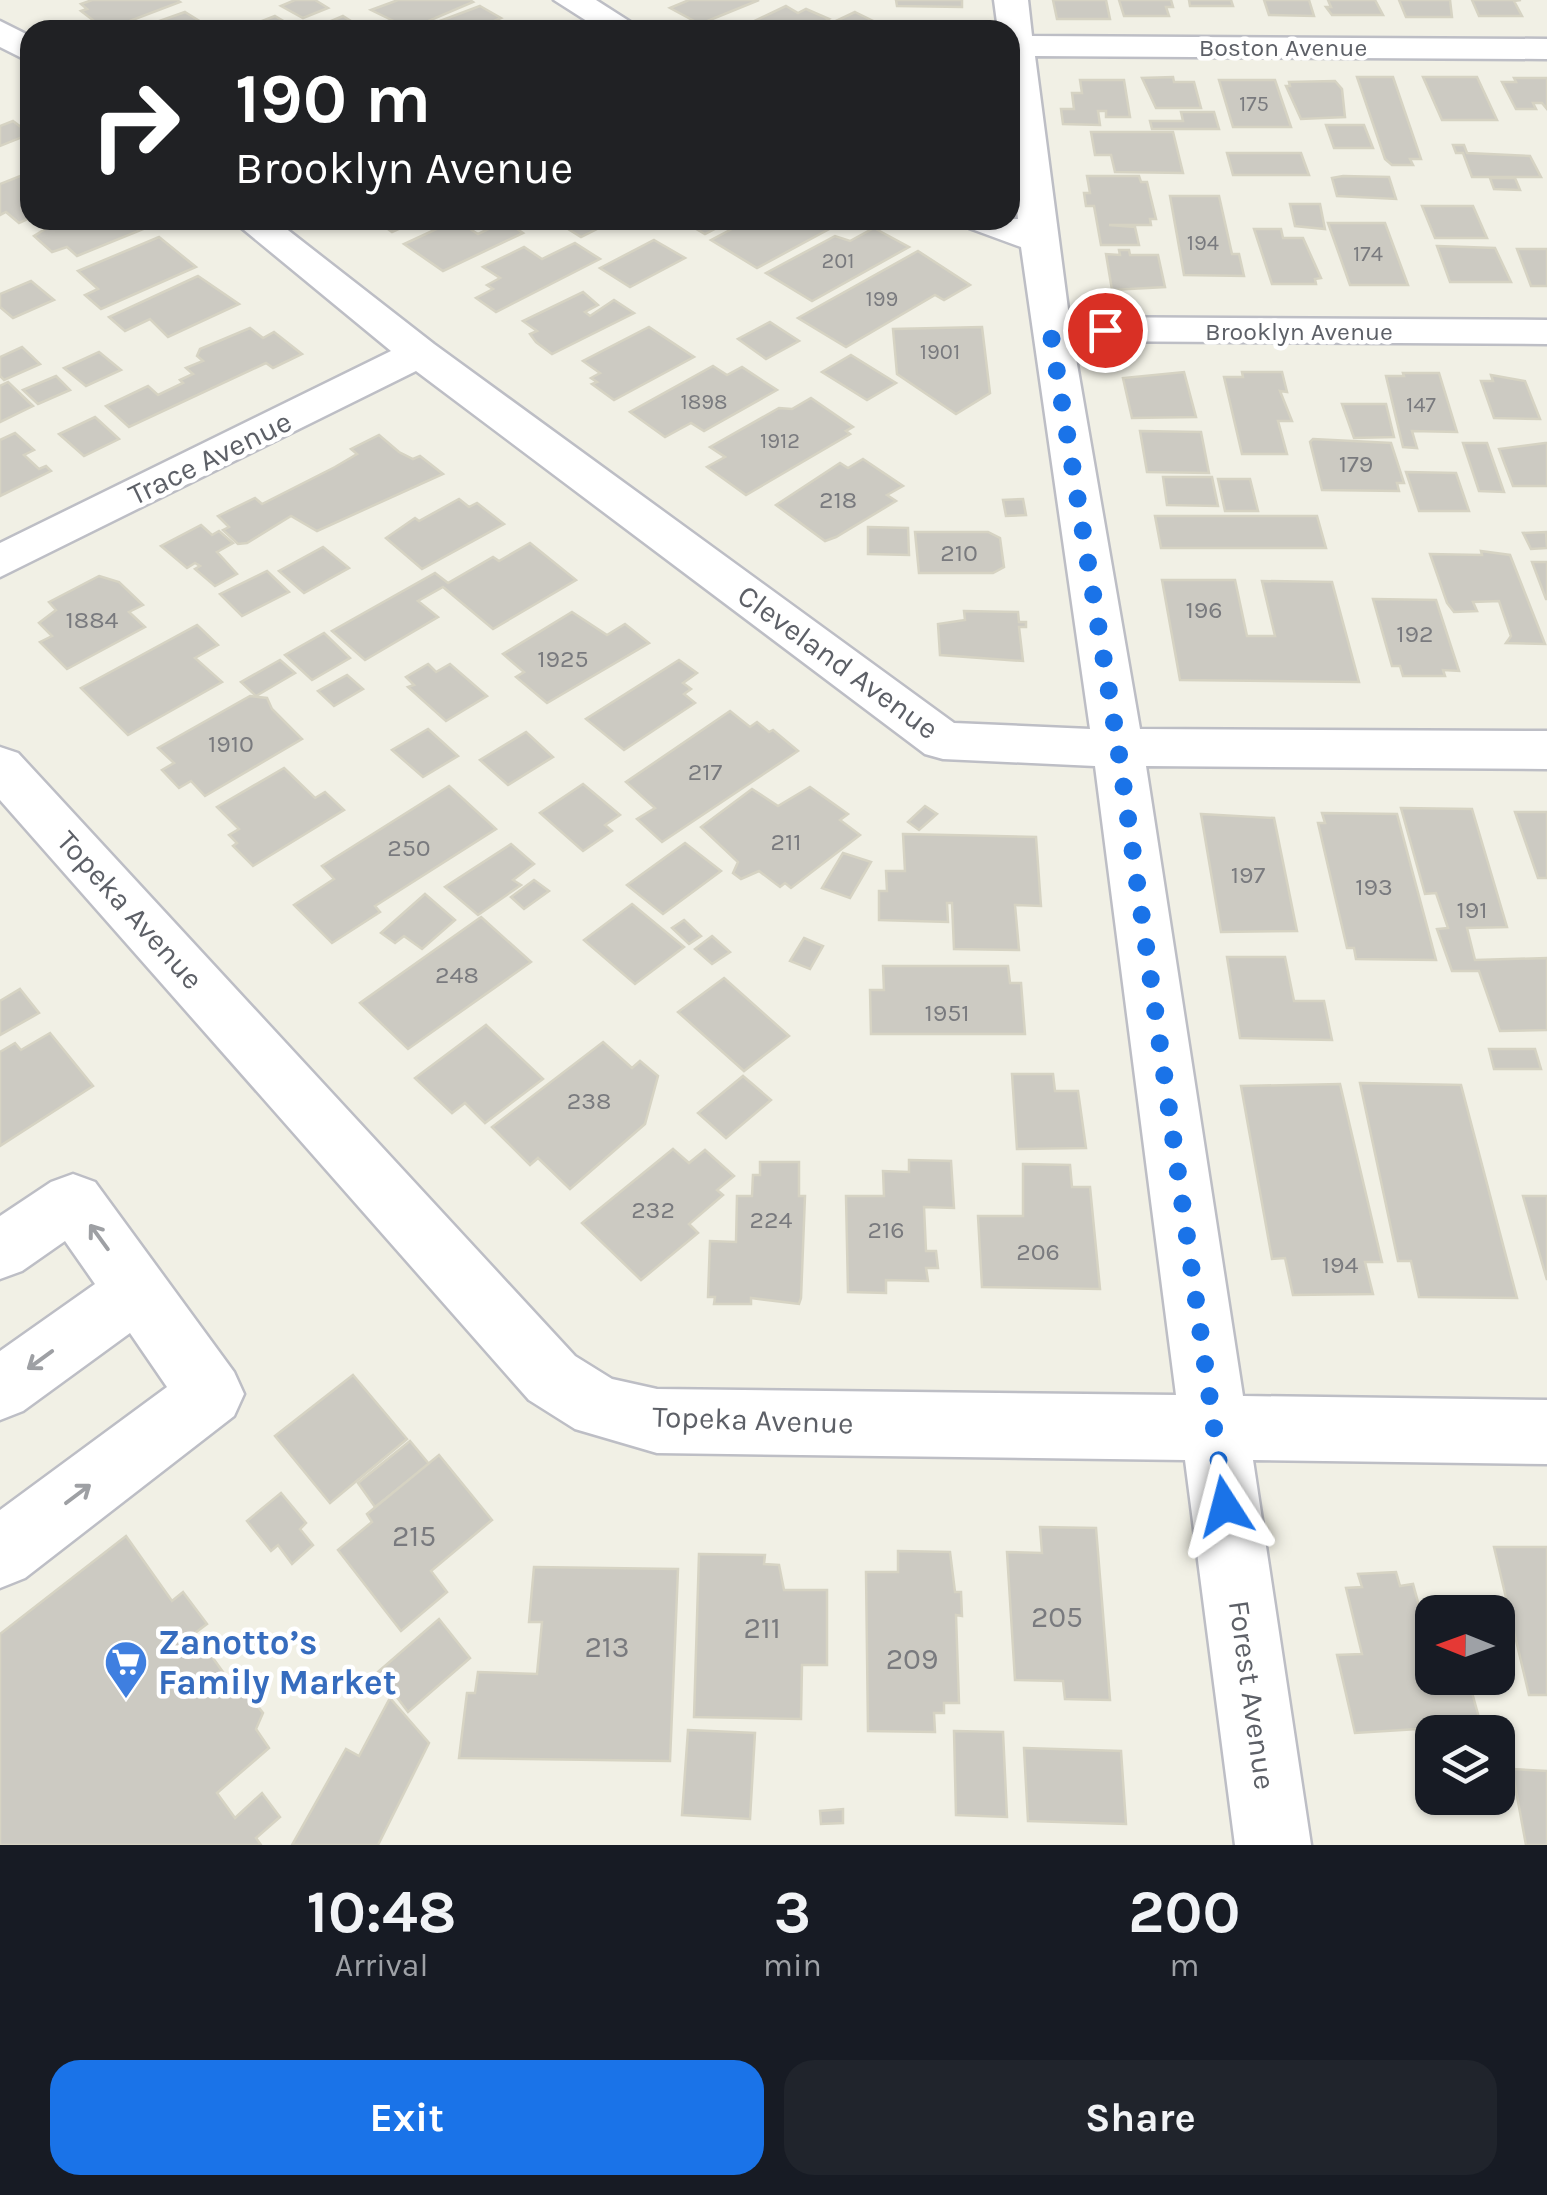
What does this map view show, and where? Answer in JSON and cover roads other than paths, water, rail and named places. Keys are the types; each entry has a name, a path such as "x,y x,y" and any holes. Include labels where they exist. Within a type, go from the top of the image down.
{"street":[{"path":"570,0 607,20"},
{"name":"Boston Avenue","path":"1020,23 1547,48"},
{"name":"Forest Avenue","path":"1020,61 1050,329 1118,747 1272,1845"},
{"name":"Cleveland Avenue","path":"264,230 418,352 943,741 1118,747 1547,750"},
{"path":"1011,230 1039,240"},
{"name":"Brooklyn Avenue","path":"1050,329 1547,332"},
{"name":"Trace Avenue","path":"0,562 418,352"},
{"name":"Topeka Avenue","path":"0,766 552,1378 598,1407 657,1421 1547,1432"},
{"path":"0,1251 73,1202 211,1394 0,1553"},
{"path":"0,1389 138,1290"}],"place":[{"name":"Zanotto’s Family Market","path":"126,1700"}]}
